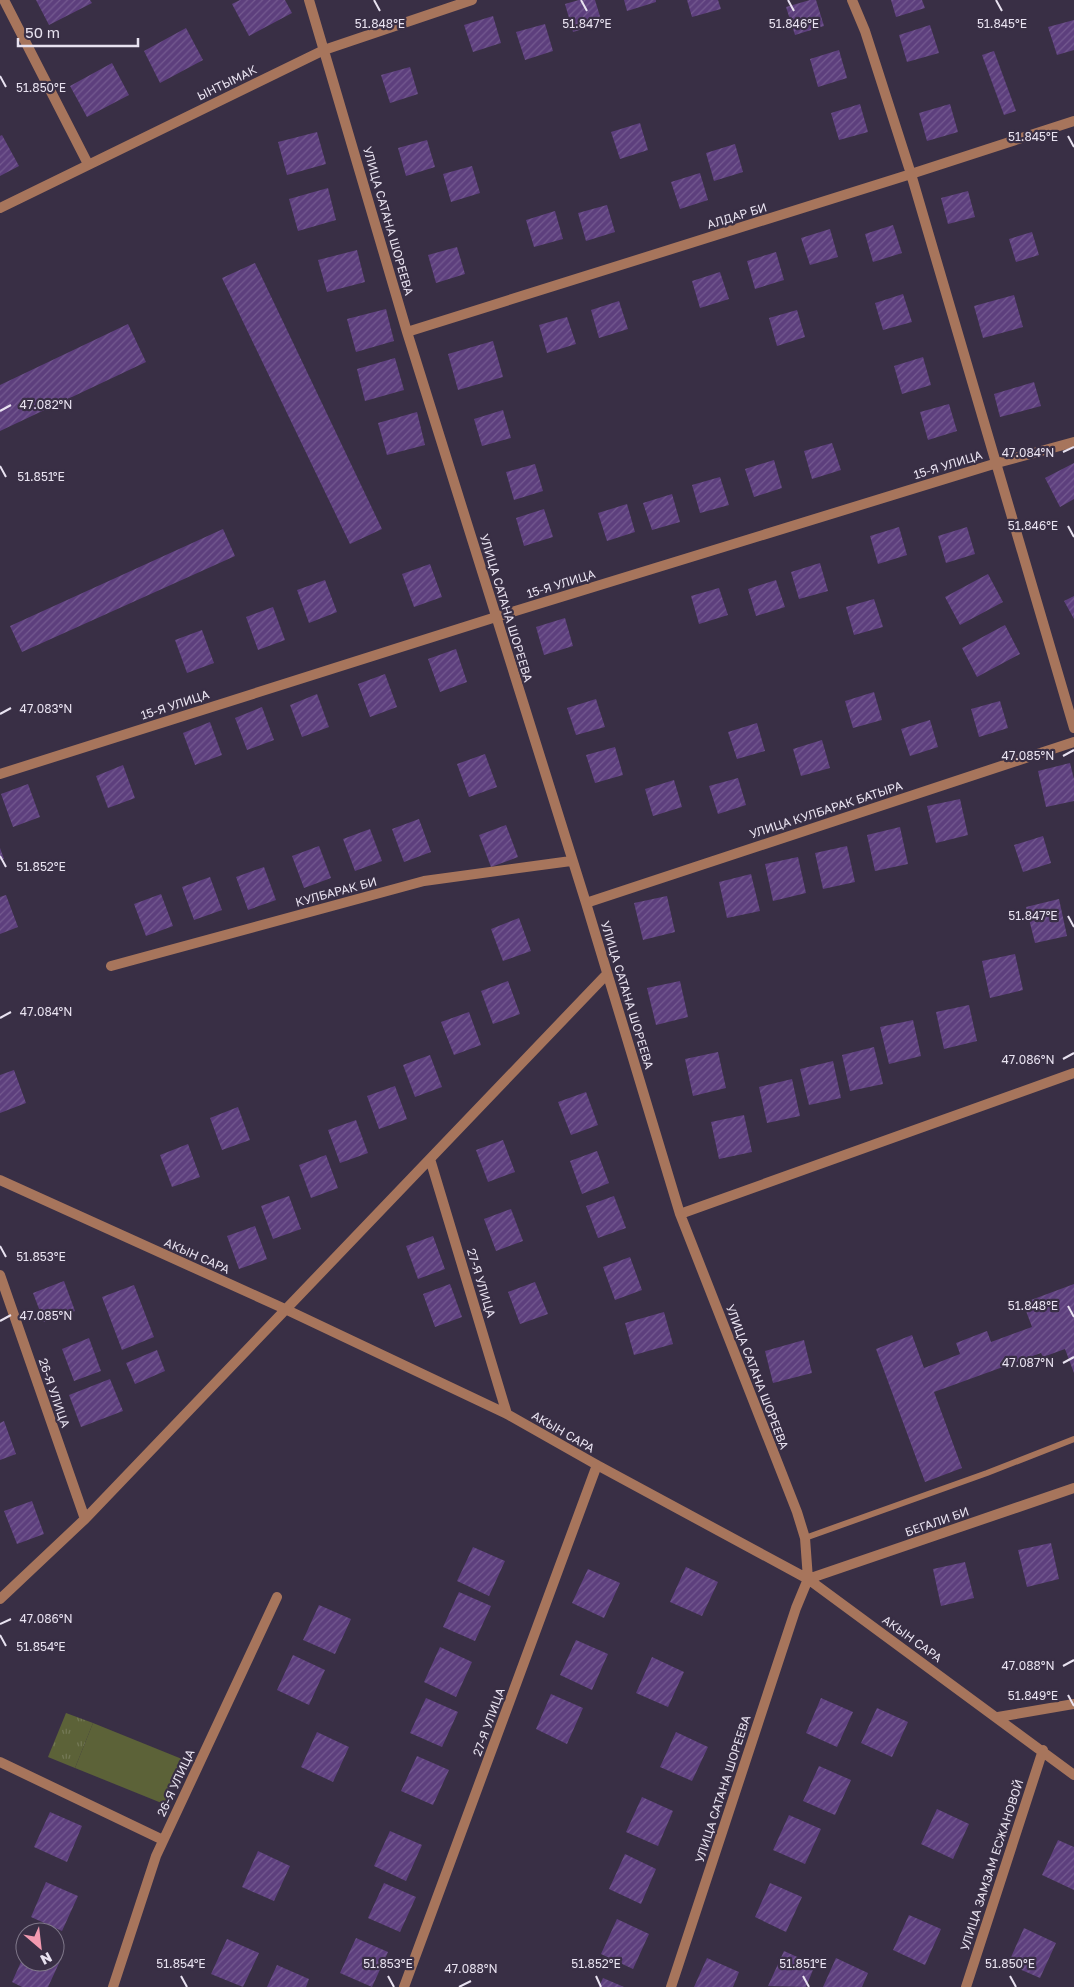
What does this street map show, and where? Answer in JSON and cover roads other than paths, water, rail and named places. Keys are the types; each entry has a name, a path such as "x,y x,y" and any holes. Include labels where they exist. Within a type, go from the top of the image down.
{"street":[{"path":"4,0 88,164"},
{"name":"УЛИЦА САТАНА ШОРЕЕВА","path":"309,0 407,332 571,861 586,902 680,1214 797,1512 805,1538 808,1579 796,1608 671,1987"},
{"name":"ЫНТЫМАК","path":"0,208 324,50 472,0"},
{"path":"852,0 865,31 912,174 1074,728"},
{"name":"АЛДАР БИ","path":"407,332 912,174 1074,121"},
{"name":"15-Я УЛИЦА","path":"0,774 496,617 997,463 1074,442"},
{"name":"УЛИЦА КУЛБАРАК БАТЫРА","path":"586,902 1074,742"},
{"name":"КУЛБАРАК БИ","path":"111,966 424,881 571,861"},
{"path":"0,1599 85,1519 607,974"},
{"path":"680,1214 1074,1073"},
{"name":"27-Я УЛИЦА","path":"430,1158 507,1414"},
{"name":"АКЫН САРА","path":"0,1180 507,1414 597,1466 808,1579 1043,1750 1074,1775"},
{"name":"26-Я УЛИЦА","path":"0,1275 85,1519"},
{"name":"27-Я УЛИЦА","path":"404,1987 597,1466"},
{"name":"БЕГАЛИ БИ","path":"808,1579 1074,1488"},
{"name":"26-Я УЛИЦА","path":"113,1987 156,1856 277,1596"},
{"path":"998,1717 1074,1704"},
{"name":"УЛИЦА ЗАМЗАМ ЕСЖАНОВОЙ","path":"966,1987 1043,1750"},
{"path":"0,1762 163,1840"}],"lane":[{"path":"805,1538 987,1473 1074,1439"}]}
